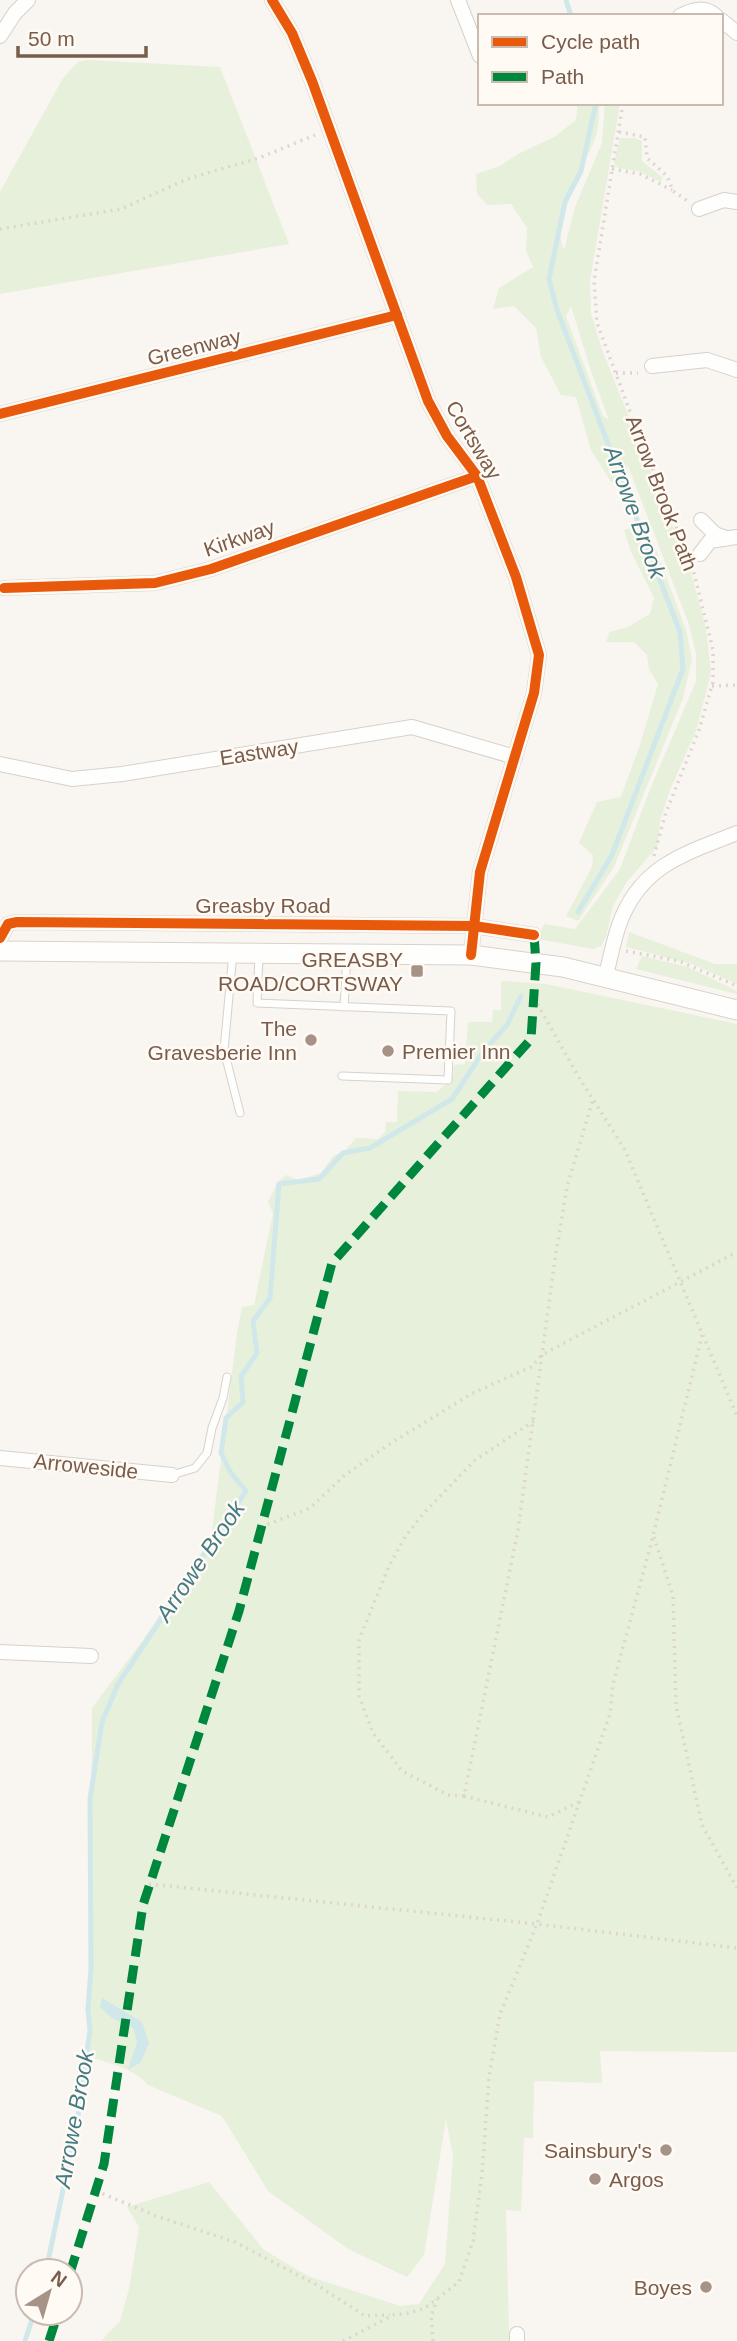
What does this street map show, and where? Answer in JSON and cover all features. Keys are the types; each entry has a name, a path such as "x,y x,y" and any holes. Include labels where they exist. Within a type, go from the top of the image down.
{"main road":[{"path":"0,949 471,955 563,967 737,1010"}],"street":[{"path":"0,36 15,13 28,0"},
{"name":"Cortsway","path":"272,0 292,33 428,401 447,436 477,476 516,577 539,655 534,693 480,872 471,955"},
{"path":"458,0 478,51"},
{"path":"685,14 699,9 714,14"},
{"path":"723,22 737,33"},
{"path":"699,209 724,200 737,202"},
{"name":"Greenway","path":"0,414 397,315"},
{"path":"652,366 707,360 737,370"},
{"name":"Kirkway","path":"4,588 155,583 211,569 477,476"},
{"path":"701,520 715,534 732,538"},
{"path":"700,554 710,541 732,538"},
{"name":"Eastway","path":"0,764 72,779 121,774 412,727 515,757"},
{"path":"606,978 622,916 640,884 672,860 737,833"},
{"name":"Greasby Road","path":"0,938 9,924 17,922 474,926 534,935"},
{"name":"Arroweside","path":"0,1458 172,1475"},
{"path":"0,1652 91,1657"}],"lane":[{"path":"233,953 224,1050 240,1113"},
{"path":"259,953 257,1003 451,1011 448,1080 342,1076"},
{"path":"344,1007 348,954"},
{"path":"172,1475 195,1468 207,1453 227,1377"}],"path":[{"path":"0,229 121,209 187,178 259,158 329,130"},
{"path":"619,132 645,137 647,158 667,176 673,191"},
{"path":"612,169 640,174 673,191 699,209"},
{"path":"616,373 650,373 652,366"},
{"path":"712,686 737,685"},
{"path":"613,949 679,961 737,986"},
{"path":"534,998 624,1149 737,1416"},
{"path":"464,1796 518,1530 567,1187 593,1100"},
{"path":"261,1527 310,1508 345,1475 471,1395 531,1367 542,1356 737,1252"},
{"path":"343,2341 393,2315 425,2308 459,2282 473,2241 482,2174 489,2077 500,2014 537,1924 610,1714 613,1684 702,1335"},
{"path":"534,1422 475,1460 423,1514 405,1537 389,1566 359,1640 359,1696 373,1733 402,1771 448,1795 464,1796 548,1817 579,1802"},
{"path":"653,1535 673,1596 676,1705 702,1825 737,1888"},
{"path":"149,1884 537,1924 737,1948"},
{"path":"96,2191 159,2217 235,2242 317,2285 365,2316 409,2313"},
{"path":"433,2341 430,2316 435,2301 451,2286"}],"green space":[{"path":"88,60 220,67 289,244 0,294 0,192 63,78 78,62"},
{"path":"578,105 599,105 596,136 563,208 560,236 564,250 575,207 602,143 605,105 620,105 590,281 591,313 602,350 690,569 706,628 711,673 696,731 660,820 657,847 626,883 613,906 606,937 601,946 593,949 538,939 544,924 575,929 620,869 696,681 696,653 688,622 627,463 628,479 611,482 591,450 576,397 561,395 541,357 536,328 514,306 493,309 499,288 533,267 526,251 527,228 511,204 487,205 477,194 476,174 500,166 556,136 576,120","holes":["571,306 609,420 603,416 566,316"]},
{"path":"620,138 642,141 642,161 662,177 661,182 638,171 618,168 614,163"},
{"path":"646,523 686,630 692,659 683,698 614,867 578,921 566,916 592,867 593,855 579,843 597,802 621,797 658,684 649,669 647,655 634,642 606,642 610,632 628,627 650,614 654,598 631,552 624,530"},
{"path":"629,932 715,964 737,964 737,984 692,964 626,947"},
{"path":"642,956 688,967 737,991 737,994 636,969"},
{"path":"501,981 546,984 737,1024 737,2052 600,2051 602,2083 534,2081 533,2138 524,2138 521,2211 506,2210 509,2335 515,2336 515,2341 101,2341 120,2321 129,2289 139,2227 127,2207 209,2182 264,2250 308,2276 400,2306 419,2304 445,2264 453,2156 446,2119 424,2255 407,2277 348,2249 268,2191 222,2116 148,2085 127,2070 85,2055 91,1969 92,1708 143,1640 211,1538 237,1333 242,1307 254,1305 273,1213 268,1202 278,1182 286,1175 298,1180 321,1173 334,1155 343,1153 356,1138 378,1139 385,1132 386,1122 397,1122 398,1091 437,1092 453,1078 454,1065 465,1064 468,1022 492,1022 493,1010 501,1010"}],"water":[{"path":"102,1998 142,2022 149,2043 141,2062 128,2070 137,2042 133,2028 112,2018 100,2007"}],"waterway":[{"name":"Arrowe Brook","path":"566,0 570,14"},
{"name":"Arrowe Brook","path":"578,912 612,855 683,669 680,632 557,310 549,279 565,202 581,171 596,105"},
{"name":"Arrowe Brook","path":"49,2257 77,2123 90,2030 90,1799 102,1722 118,1684 246,1491 231,1473 221,1453 226,1418 243,1402 241,1376 257,1353 253,1321 270,1298 279,1184 319,1179 343,1153 370,1148 452,1099 483,1052 507,1025 521,996"},
{"name":"Arrowe Brook","path":"25,2341 30,2327"}],"marked path":[{"path":"75,2257 104,2164 143,1905 239,1611 332,1263 531,1039 536,963 534,935"},
{"path":"49,2341 54,2327"}],"cycle path":[{"path":"272,0 292,33 312,81 428,401 447,436 477,476 516,577 539,655 534,693 480,872 471,955"},
{"path":"0,414 397,315"},
{"path":"4,588 155,583 211,569 477,476"},
{"path":"0,938 8,924 17,922 474,926 534,935"}],"place":[{"name":"GREASBY ROAD/CORTSWAY","path":"417,971"},
{"name":"The Gravesberie Inn","path":"311,1040"},
{"name":"Premier Inn","path":"388,1051"},
{"name":"Sainsbury's","path":"666,2150"},
{"name":"Argos","path":"595,2179"},
{"name":"Boyes","path":"706,2287"}]}
